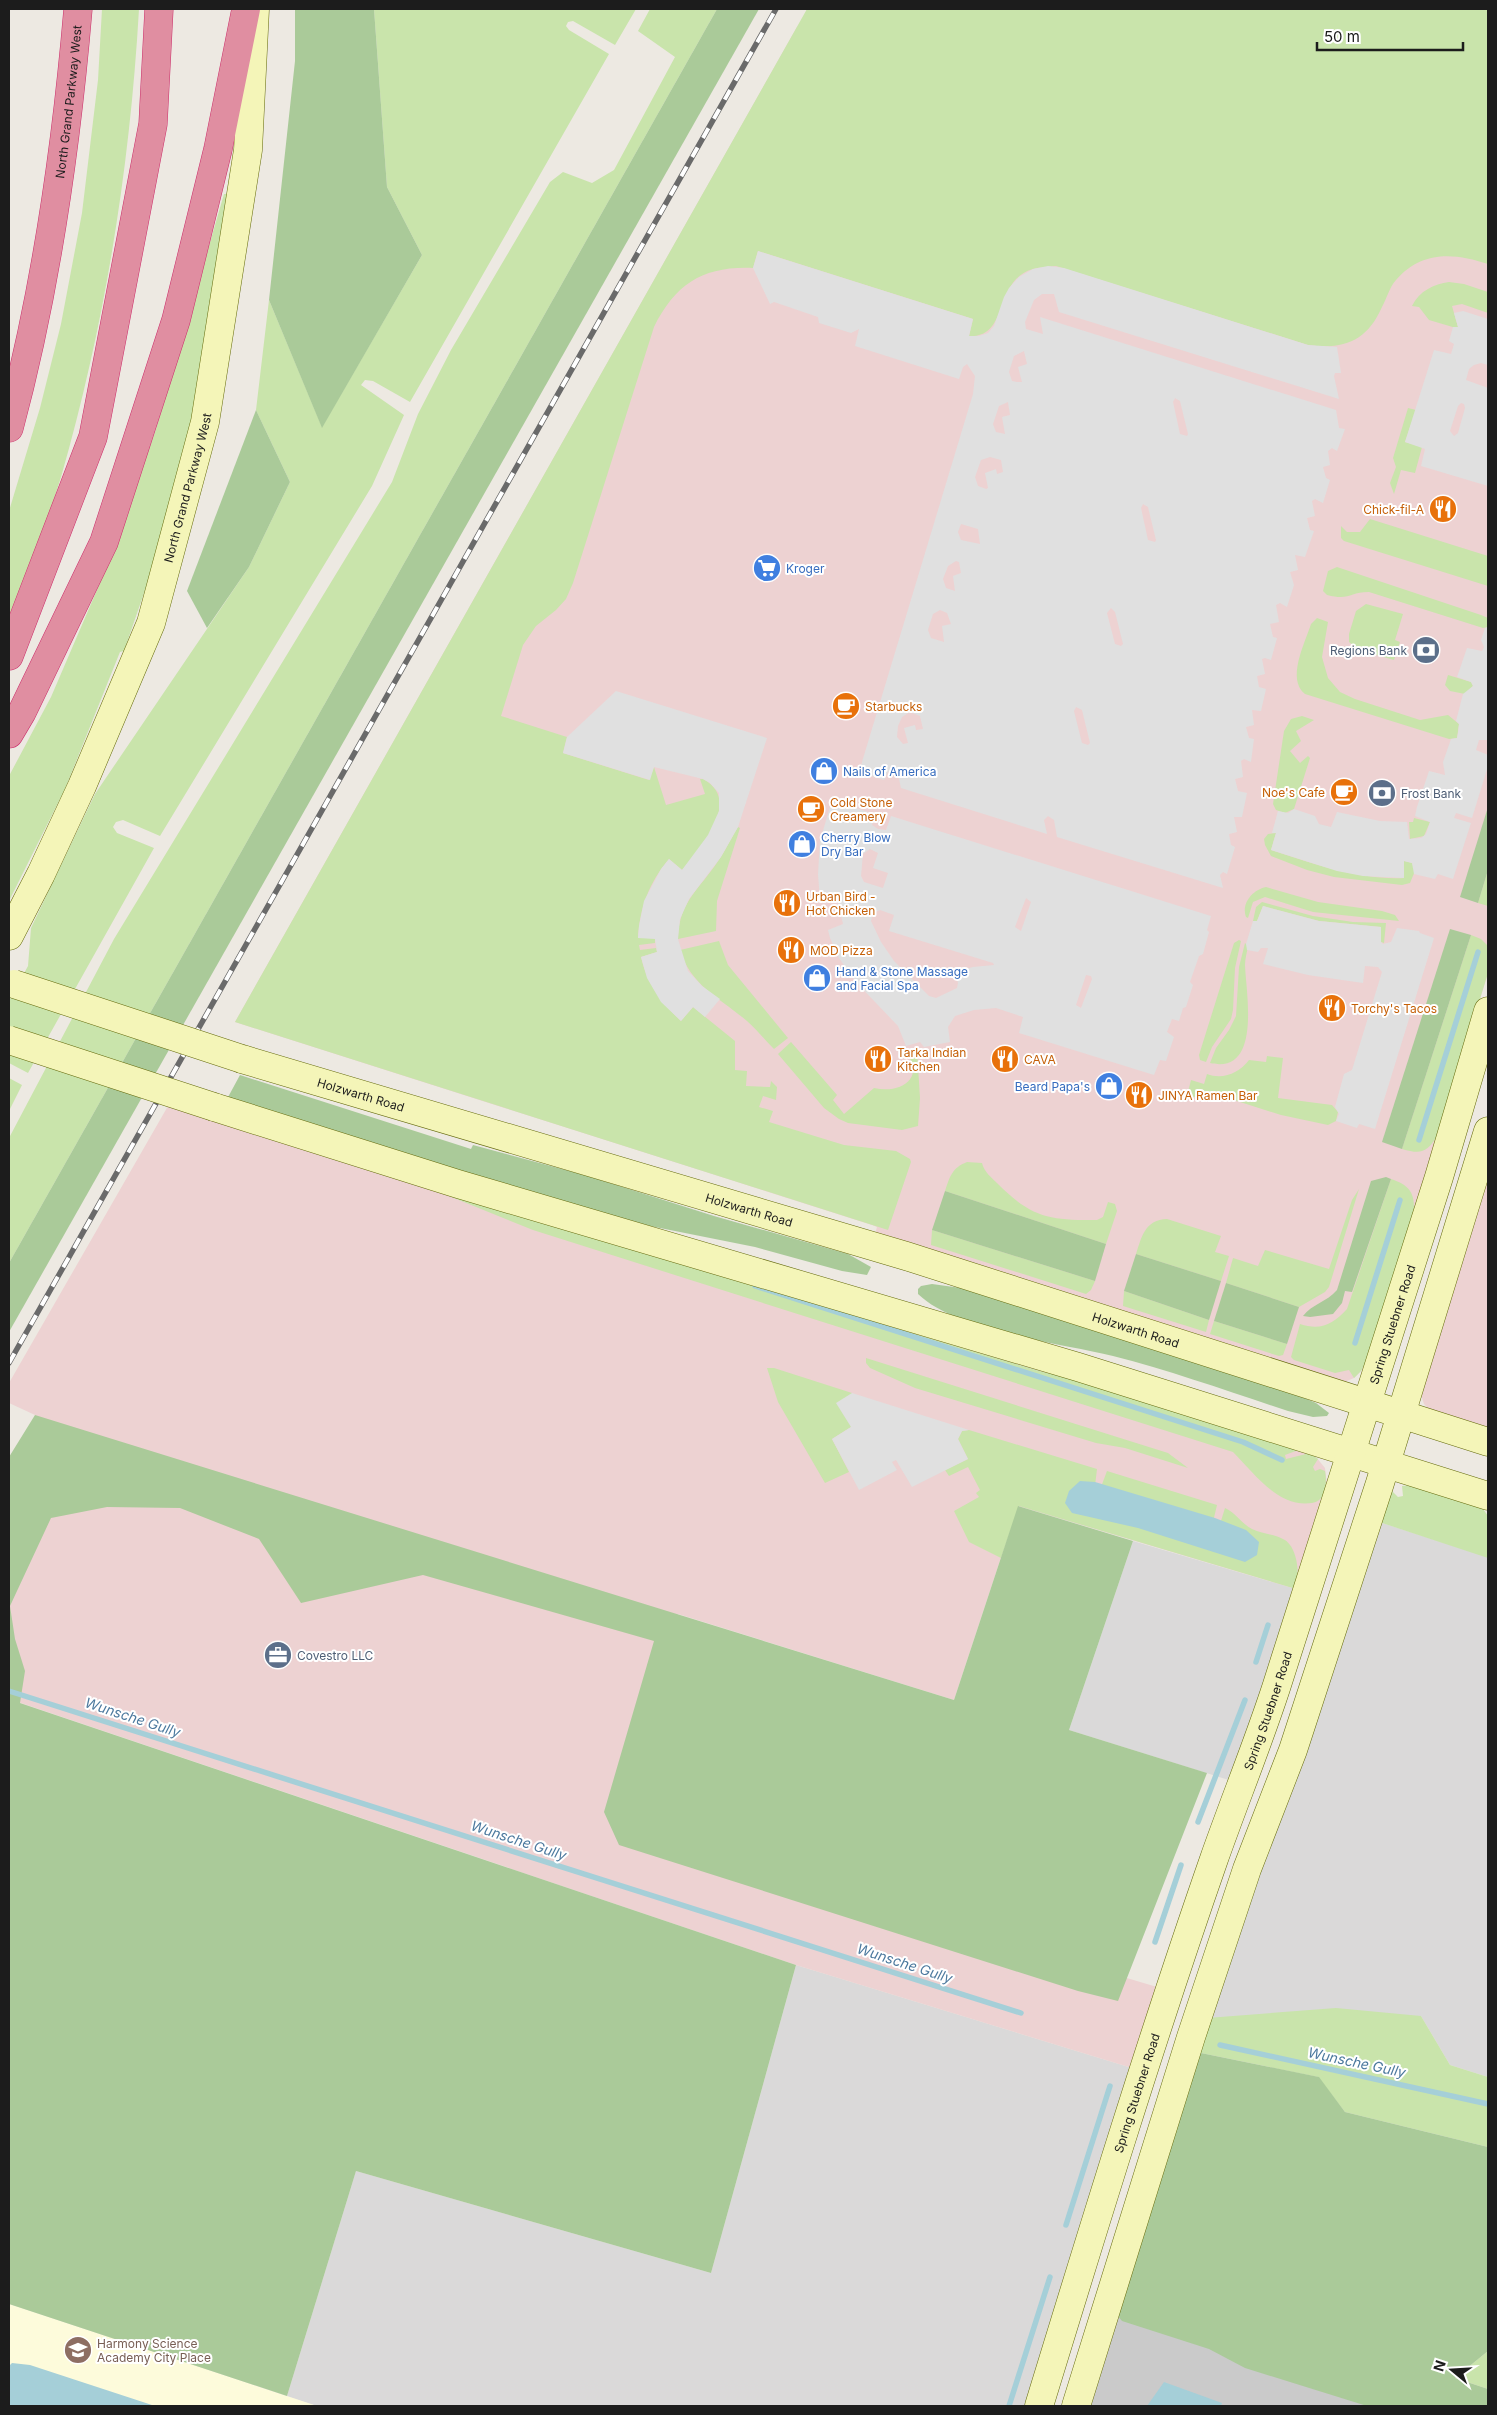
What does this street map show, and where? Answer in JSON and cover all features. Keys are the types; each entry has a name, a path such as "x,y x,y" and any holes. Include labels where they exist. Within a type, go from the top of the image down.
{"highway":[{"name":"North Grand Parkway West","path":"9,428 27,361 47,257 69,116 78,9"},
{"path":"9,656 93,437 153,124 159,9"},
{"path":"9,734 22,712 104,542 176,320 218,149 246,9"}],"main road":[{"name":"North Grand Parkway West","path":"9,936 82,786 151,623 205,422 248,150 255,9"},
{"name":"Holzwarth Road","path":"12,983 242,1059 906,1256 1488,1442"},
{"name":"Spring Stuebner Road","path":"1039,2406 1158,2026 1214,1858 1262,1731 1439,1176 1488,1011"},
{"path":"9,1040 458,1184 1078,1367 1488,1496"},
{"path":"1076,2406 1191,2038 1247,1869 1293,1750 1386,1464 1488,1131"},
{"path":"1067,2315 1101,2326"}],"shaded area":[{"path":"797,27 1488,251 1488,973 1368,1358 1361,1371 1354,1378 1342,1383 874,1237 877,1227 872,1225 235,1022"},
{"path":"758,251 973,319 969,336 979,336 988,333 994,326 1004,297 1019,277 1033,269 1048,266 1064,268 1308,345 1337,347 1341,373 1335,373 1334,376 1339,399 1059,312 1054,294 1042,294 1034,300 1025,322 1026,329 1043,334 1040,317 1336,410 1339,428 1345,429 1337,451 1332,448 1328,451 1330,465 1323,467 1326,478 1330,480 1323,503 1315,499 1312,501 1315,516 1307,518 1310,530 1314,531 1305,557 1295,555 1298,570 1290,572 1294,585 1287,607 1280,603 1276,605 1279,622 1270,624 1273,637 1277,638 1271,660 1262,659 1265,674 1257,676 1259,687 1266,689 1261,711 1252,710 1254,725 1246,727 1249,738 1254,739 1251,762 1244,759 1241,761 1243,777 1235,779 1238,791 1247,793 1242,817 1234,817 1237,832 1229,834 1231,845 1235,847 1227,874 1223,872 1220,875 1223,888 1057,837 1054,820 1048,816 1044,820 1047,834 901,788 897,770 888,772 884,780 859,772 973,394 975,376 967,364 963,367 959,379 855,346 859,329 851,333 819,323 818,317 774,302 770,304 753,268","holes":["1024,351 1027,364 1018,367 1022,382 1012,381 1009,372 1014,356","1175,398 1180,401 1187,436 1180,434 1173,402","1008,402 1010,415 1002,417 1005,434 996,432 993,424 999,406","990,457 1001,460 1003,472 997,474 996,469 985,473 988,488 978,486 975,477 981,460","1143,504 1148,507 1156,540 1155,542 1148,540 1141,508","961,524 978,529 980,544 961,540 958,532","956,561 959,562 961,573 953,576 955,591 946,588 943,579 948,566","1111,608 1115,612 1123,644 1121,646 1115,644 1107,613","940,610 947,613 951,624 942,626 944,642 931,638 928,630 933,614","1076,707 1082,710 1090,743 1088,745 1082,743 1074,711","910,712 920,716 923,729 916,730 915,725 904,728 908,743 903,744 897,737 898,726 902,717"]},
{"path":"1463,311 1488,319 1488,365 1481,363 1474,365 1469,369 1466,380 1488,388 1488,486 1421,466 1425,449 1405,442 1434,350 1451,354 1454,344 1449,341 1453,327 1458,327 1454,313","holes":["1461,403 1464,404 1465,408 1458,433 1454,436 1450,431 1458,406"]},
{"path":"1488,627 1488,740 1479,740 1476,750 1488,755 1488,766 1472,818 1456,813 1454,818 1471,823 1453,879 1438,874 1435,879 1414,874 1412,863 1404,861 1404,878 1363,876 1337,871 1271,850 1276,833 1272,833 1278,811 1288,813 1294,809 1315,816 1319,824 1331,827 1337,812 1380,821 1407,822 1409,839 1421,838 1426,834 1430,822 1415,816 1417,807 1429,771 1445,775 1443,762 1451,739 1457,738 1459,724 1456,721 1463,694 1473,686 1471,682 1457,677 1467,648 1482,651 1484,647 1481,640 1485,628"},
{"path":"616,691 767,738 738,827 721,857 689,899 680,919 678,939 688,971 702,986 720,999 705,1017 693,1007 681,1021 661,1002 647,978 641,957 657,952 655,939 638,938 644,901 661,869 669,859 682,870 708,835 719,811 719,793 710,783 703,779 654,767 650,780 563,753 567,737"},
{"path":"832,800 874,814 872,825 878,829 886,830 891,816 1211,916 1203,954 1199,956 1190,982 1193,985 1186,1007 1183,1008 1179,1021 1172,1019 1167,1032 1174,1037 1166,1061 1160,1060 1154,1075 1019,1033 1023,1017 996,1008 974,1010 955,1016 948,1027 950,1042 924,1047 920,1042 906,1046 898,1026 855,981 839,958 830,938 828,930 843,924 837,898 820,900 818,874 820,841","holes":["870,849 878,853 873,868 888,873 883,888 864,882 861,876 863,854","1026,898 1031,902 1021,931 1015,927","880,910 894,915 889,931 993,963 994,965 973,967 955,972 958,983 957,988 936,998 929,996 894,961 881,942 871,921 873,913","1086,975 1091,976 1092,979 1081,1008 1076,1005"]},
{"path":"1263,906 1319,921 1381,927 1381,942 1383,944 1391,942 1397,928 1419,931 1434,938 1375,1129 1359,1124 1357,1128 1336,1121 1339,1114 1335,1107 1344,1074 1352,1070 1382,972 1378,967 1365,966 1363,983 1308,975 1263,964 1268,948 1261,948 1258,952 1247,950 1246,944 1253,921 1257,921"},
{"path":"168,1106 444,1194 1043,1372 1101,1386 1306,1450 1316,1457 1325,1468 1327,1485 1296,1589 1018,1506 954,1700 678,1614 620,1827 1157,1987 1132,2068 796,1965 9,1699 9,1596 35,1415 9,1403 9,1383"},
{"path":"1488,1164 1488,1433 1434,1415 1424,1404 1420,1392"},
{"path":"852,1393 969,1430 962,1431 958,1439 968,1459 912,1487 896,1460 892,1462 897,1470 859,1490 832,1439 851,1427 836,1403"},
{"path":"1376,1521 1488,1557 1488,2077 1450,2065 1421,2016 1207,2018"},
{"path":"1133,1541 1296,1589 1232,1781 1069,1730"},
{"path":"796,1965 1132,2068 1026,2406 317,2406 287,2396 356,2171 711,2273"},
{"path":"1120,2296 1445,2406 1086,2406"},
{"name":"Harmony Science Academy City Place","path":"9,2304 317,2406 9,2406"}],"green space":[{"path":"102,9 139,9 135,68 122,186 103,303 77,419 55,496 9,630 9,511 40,408 61,324 82,213 98,80"},
{"path":"295,9 374,9 387,187 422,255 322,428 269,300 295,61"},
{"path":"374,9 636,9 615,45 573,21 568,22 566,26 569,30 609,54 410,402 373,381 365,380 361,385 404,415 372,486 160,836 123,820 116,822 113,827 117,833 154,848 28,1073 9,1063 9,1001 28,966 31,928 95,794 249,567 290,482 256,410 269,300 322,427 422,255 387,187"},
{"path":"650,9 717,9 9,1263 9,1138 114,939 392,482 418,414 451,350 550,182 563,172 592,183 614,170 675,57 638,31"},
{"path":"717,9 759,9 9,1332 9,1263"},
{"path":"807,9 1488,9 1488,264 1451,256 1428,259 1417,263 1396,280 1376,319 1369,328 1353,341 1333,346 1308,345 1056,266 1033,269 1020,275 1012,284 997,319 991,328 982,334 969,336 973,319 758,251 753,268 720,270 693,280 682,288 672,299 654,327 573,583 566,599 536,626 523,645 501,716 567,737 563,753 649,780 654,767 666,805 705,794 700,779 703,779 714,788 719,799 719,811 708,838 682,870 669,859 651,886 643,906 638,938 655,938 655,943 639,945 640,950 656,948 657,952 641,957 647,976 661,1000 681,1021 693,1007 735,1041 735,1070 747,1071 746,1086 770,1087 771,1081 777,1087 776,1100 763,1096 759,1107 773,1111 769,1122 844,1145 896,1151 910,1159 911,1162 888,1230 235,1022"},
{"path":"224,194 228,194 193,414 154,564 124,651 120,652 65,789 9,901 9,776 51,697 109,562 156,429"},
{"path":"1449,282 1464,284 1488,292 1488,313 1462,304 1452,306 1458,327 1456,328 1429,320 1419,307 1412,306 1423,292 1438,284"},
{"path":"1408,408 1416,410 1405,442 1422,447 1415,473 1401,470 1394,494 1390,483 1396,467 1393,458"},
{"path":"256,410 290,482 249,567 207,628 187,591"},
{"path":"1370,519 1488,556 1488,586 1344,541 1341,538 1341,526 1347,532 1360,532"},
{"path":"1337,567 1481,615 1488,618 1488,627 1483,628 1369,592 1345,597 1327,595 1323,591 1328,571"},
{"path":"1366,604 1403,614 1395,640 1400,642 1394,660 1359,650 1349,642 1349,634 1356,611"},
{"path":"1317,618 1328,622 1322,657 1328,678 1340,692 1355,699 1420,720 1448,715 1459,724 1457,738 1449,739 1305,694 1297,679 1297,670 1301,651 1311,624"},
{"path":"1448,675 1471,682 1473,686 1465,694 1450,691 1445,685"},
{"path":"1302,716 1314,720 1296,731 1301,741 1290,751 1300,763 1308,756 1310,758 1294,809 1285,813 1276,810 1273,804 1284,731 1291,719"},
{"path":"1488,807 1488,870 1478,903 1460,897"},
{"path":"1414,818 1430,822 1424,836 1410,839 1409,822 1413,822"},
{"path":"738,827 740,828 717,901 716,931 678,939 684,909 719,860"},
{"path":"1276,833 1271,850 1320,866 1353,874 1404,878 1404,861 1412,863 1415,871 1410,883 1402,885 1334,877 1307,870 1271,856 1264,839 1268,834"},
{"path":"1488,870 1488,906 1478,903"},
{"path":"1266,887 1318,902 1382,911 1395,915 1399,921 1313,912 1265,897 1253,902 1248,918 1246,917 1245,907 1249,898 1256,891"},
{"path":"1262,902 1313,916 1353,922 1386,923 1384,943 1381,942 1381,927 1319,921 1263,906 1257,921 1253,921 1256,907"},
{"path":"1450,929 1471,935 1402,1149 1382,1142"},
{"path":"1471,935 1481,939 1488,946 1488,973 1438,1135 1431,1145 1423,1151 1415,1152 1402,1149"},
{"path":"1239,940 1241,941 1235,968 1231,1019 1212,1047 1206,1062 1200,1060 1199,1055 1234,943"},
{"path":"719,941 728,965 788,1038 774,1049 747,1021 699,982 691,973 680,950"},
{"path":"1245,943 1248,946 1245,965 1248,1011 1244,1045 1238,1057 1226,1063 1210,1063 1216,1048 1236,1016 1239,967"},
{"path":"791,1042 837,1095 833,1100 844,1114 874,1088 893,1089 907,1082 912,1077 913,1070 906,1052 917,1050 920,1098 918,1126 902,1130 848,1123 839,1119 824,1108 778,1054"},
{"path":"1267,1056 1283,1058 1278,1098 1332,1105 1338,1112 1336,1121 1328,1125 1281,1115 1205,1091 1191,1099 1187,1096 1191,1080 1204,1084 1207,1074 1225,1076 1236,1072 1249,1060 1266,1062"},
{"path":"240,1075 471,1149 473,1145 588,1176 714,1216 848,1254 871,1267 867,1275 842,1271 755,1247 650,1226 470,1175 227,1099"},
{"path":"9,1078 22,1085 9,1111"},
{"path":"967,1162 982,1163 988,1175 1010,1196 1033,1211 1043,1215 1055,1218 1097,1220 1103,1217 1108,1202 1115,1204 1117,1211 1106,1244 945,1191 952,1173"},
{"path":"1386,1177 1391,1179 1352,1292 1345,1291 1342,1303 1333,1314 1303,1316 1337,1290 1371,1181"},
{"path":"1391,1179 1410,1190 1414,1212 1368,1358 1361,1371 1354,1378 1349,1370 1335,1373 1294,1360 1291,1357 1300,1324 1314,1327 1326,1325 1337,1319 1347,1309"},
{"path":"1359,1189 1329,1287 1325,1292 1299,1307 1226,1283 1233,1258 1258,1266 1265,1250 1329,1269 1352,1200"},
{"path":"945,1191 1106,1244 1095,1281 932,1230"},
{"path":"444,1194 1043,1372 1101,1386 1301,1449 1285,1455 1286,1459 1310,1453 1318,1459 1313,1467 1315,1471 1320,1469 1325,1471 1325,1490 1321,1499 1317,1502 1300,1503 1288,1500 1268,1488 1233,1452 533,1230"},
{"path":"1167,1219 1221,1236 1215,1252 1229,1256 1221,1281 1136,1254 1143,1235 1149,1226 1154,1222"},
{"path":"932,1230 1095,1281 1091,1290 1086,1294 931,1245"},
{"path":"1136,1254 1221,1281 1209,1320 1124,1291"},
{"path":"1226,1283 1299,1307 1287,1344 1214,1321"},
{"path":"932,1284 961,1288 1295,1394 1316,1403 1329,1413 1327,1416 1313,1417 1288,1411 1135,1362 1010,1334 983,1326 935,1307 918,1294 918,1289 921,1286"},
{"path":"1124,1291 1209,1320 1206,1332 1123,1306"},
{"path":"1214,1321 1287,1344 1283,1355 1279,1356 1210,1334"},
{"path":"866,1358 1168,1453 1188,1468 1125,1448 1096,1443 915,1388 870,1368 866,1363"},
{"path":"767,1368 774,1368 852,1393 851,1427 832,1439 849,1472 825,1483 778,1402"},
{"path":"35,1415 954,1700 1018,1506 1133,1541 1069,1730 1207,1773 1118,2001 1078,1991 619,1845 604,1812 654,1641 423,1575 301,1603 259,1539 180,1508 107,1507 51,1518 10,1606 15,1639 25,1671 20,1703 796,1965 711,2273 356,2171 287,2396 9,2304 9,1457"},
{"path":"969,1430 1097,1469 1095,1486 1101,1487 1107,1471 1217,1505 1213,1522 1220,1524 1225,1508 1252,1529 1279,1537 1288,1543 1297,1561 1298,1576 1296,1589 1019,1506 1001,1558 969,1542 954,1511 979,1497 976,1493 980,1490 968,1467 949,1476 945,1470 968,1459 958,1439 962,1431"},
{"path":"1412,1485 1481,1506 1488,1516 1488,1558 1376,1521 1385,1498 1392,1491 1398,1497 1403,1496 1402,1486"},
{"path":"1336,2008 1421,2016 1450,2065 1488,2077 1488,2147 1345,2112 1318,2077 1196,2052 1207,2018"},
{"path":"1196,2052 1319,2077 1345,2112 1488,2147 1488,2351 1455,2378 1488,2389 1488,2406 1367,2406 1245,2368 1209,2349 1122,2321 1118,2316"},
{"path":"1488,2351 1488,2389 1455,2378"}],"water":[{"path":"1080,1481 1095,1482 1215,1518 1246,1530 1259,1542 1257,1555 1245,1562 1138,1528 1072,1513 1065,1503 1069,1491"},
{"path":"12,2363 30,2365 155,2406 9,2406 9,2366"},
{"path":"1164,2382 1222,2403 1221,2406 1147,2406"}],"waterway":[{"path":"1419,1140 1478,952"},
{"path":"1355,1343 1400,1200"},
{"path":"755,1286 1243,1442 1282,1460"},
{"path":"1256,1662 1268,1625"},
{"name":"Wunsche Gully","path":"9,1691 1021,2013"},
{"path":"1198,1822 1245,1700"},
{"path":"1155,1942 1181,1865"},
{"name":"Wunsche Gully","path":"1220,2045 1488,2104"},
{"path":"1066,2225 1110,2086"},
{"path":"1009,2406 1050,2277"}],"railway":[{"path":"9,1363 776,9"}],"place":[{"name":"Chick-fil-A","path":"1443,509"},
{"name":"Kroger","path":"767,568"},
{"name":"Regions Bank","path":"1426,650"},
{"name":"Starbucks","path":"846,706"},
{"name":"Nails of America","path":"824,771"},
{"name":"Noe's Cafe","path":"1344,792"},
{"name":"Frost Bank","path":"1382,793"},
{"name":"Cold Stone Creamery","path":"811,809"},
{"name":"Cherry Blow Dry Bar","path":"802,844"},
{"name":"Urban Bird - Hot Chicken","path":"787,903"},
{"name":"MOD Pizza","path":"791,950"},
{"name":"Hand & Stone Massage and Facial Spa","path":"817,978"},
{"name":"Torchy's Tacos","path":"1332,1008"},
{"name":"Tarka Indian Kitchen","path":"878,1059"},
{"name":"CAVA","path":"1005,1059"},
{"name":"Beard Papa's","path":"1109,1086"},
{"name":"JINYA Ramen Bar","path":"1139,1095"},
{"name":"Covestro LLC","path":"278,1655"},
{"name":"Harmony Science Academy City Place","path":"78,2350"}]}
